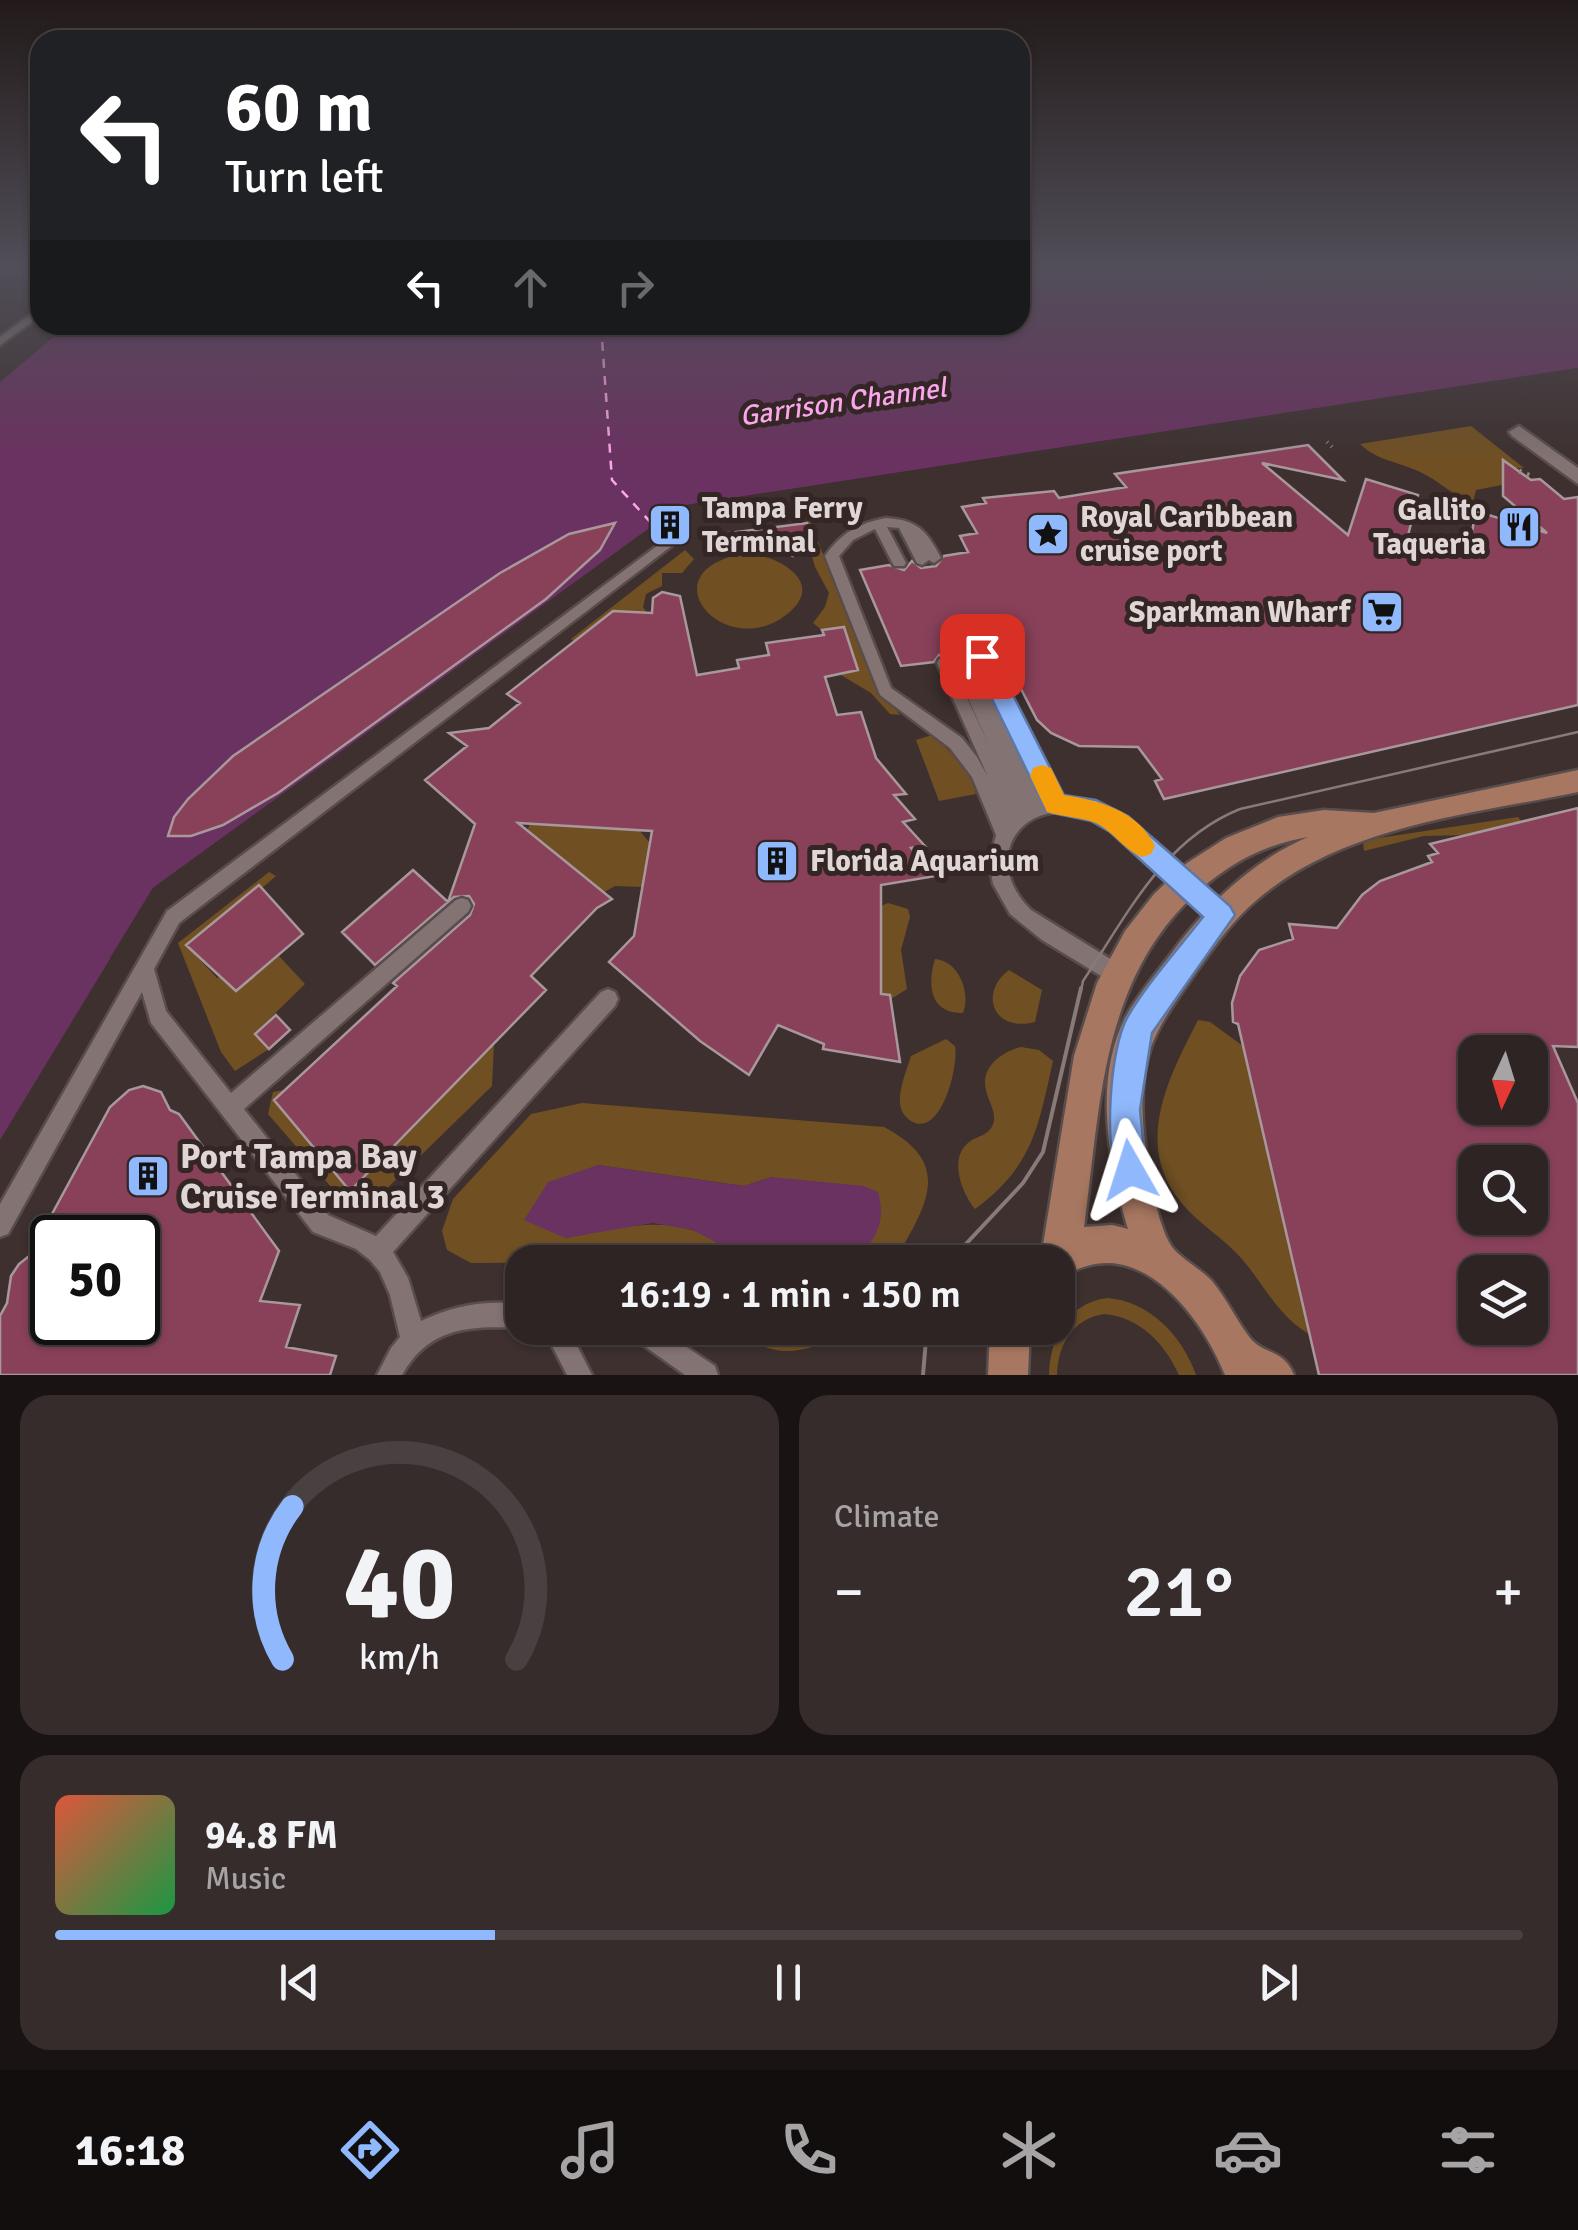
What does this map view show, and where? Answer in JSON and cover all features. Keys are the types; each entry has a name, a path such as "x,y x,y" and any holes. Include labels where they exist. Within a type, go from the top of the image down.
{"main road":[{"path":"1158,1260 1139,1212 1127,1151 1124,1110 1133,1044 1138,1028 1221,915 1264,876 1372,824 1578,781"},
{"path":"1057,1245 1093,1043 1118,974 1131,951 1184,883 1212,858 1252,838 1336,818 1372,824"},
{"path":"1075,1250 1090,1244 1123,1246 1158,1260 1190,1282 1218,1315 1253,1368"},
{"path":"1008,1375 1009,1345"}],"street":[{"path":"1519,432 1578,478"}],"lane":[{"path":"891,524 916,561 922,535 891,524 856,530 836,547 832,556 886,691 901,706 956,742 1029,815 1096,811 1119,824 1221,915"},
{"path":"0,1226 173,917 678,535"},
{"path":"1029,815 963,659 1029,815"},
{"path":"1029,815 996,865 1003,888 1018,910 1039,928 1118,974"},
{"path":"230,1108 462,906"},
{"path":"144,969 158,1016 321,1224 353,1233 379,1250 393,1270 412,1339"},
{"path":"379,1250 608,999"},
{"path":"389,1375 412,1339 438,1322 475,1313 505,1315"},
{"path":"564,1345 580,1375"},
{"path":"663,1345 706,1375"}],"path":[{"path":"1327,442 1335,450"},
{"path":"1519,471 1532,476"}],"shaded area":[{"path":"1471,426 1524,468 1503,469 1512,483 1476,490 1473,502 1360,444"},
{"path":"810,521 874,684 900,715 890,714 871,693 841,675 858,669 844,627 823,631 813,623 825,607 829,593 808,543 813,539 804,522"},
{"path":"685,550 694,559 682,573 662,573 662,586 646,594 643,607 649,616 613,611 574,641 571,639"},
{"path":"747,553 773,559 801,582 798,603 786,615 762,627 739,628 719,621 704,608 697,593 701,577 716,563"},
{"path":"932,735 968,769 976,794 939,801 916,740"},
{"path":"1518,817 1522,822 1467,835 1424,836 1364,851 1363,841 1372,839"},
{"path":"530,823 639,830 650,843 642,887 615,886 590,900 599,888 561,858 524,841"},
{"path":"269,872 276,876 186,945 217,978 278,955 305,984 255,1033 269,1049 235,1071 221,1052 178,943"},
{"path":"888,903 908,909 910,917 901,950 907,989 891,999 890,995 881,995 881,906"},
{"path":"935,959 951,965 961,979 963,1013 944,1009 934,996 931,979"},
{"path":"1009,970 1042,990 1035,1022 1009,1022 995,1008 994,989"},
{"path":"1198,1020 1210,1022 1243,1046 1309,1334 1280,1310 1235,1251 1187,1209 1166,1179 1159,1156 1161,1109"},
{"path":"946,1039 955,1046 955,1056 946,1098 931,1120 922,1124 911,1121 900,1102 911,1056"},
{"path":"494,1044 492,1086 371,1204 345,1203 268,1114 273,1092 285,1090 274,1100"},
{"path":"1021,1047 1039,1050 1053,1061 1043,1106 1021,1161 1010,1177 975,1209 961,1184 960,1155 964,1147 993,1124 985,1082 989,1068 1000,1057"},
{"path":"582,1103 884,1127 920,1156 928,1188 904,1245 840,1245 772,1177 744,1186 598,1165 565,1238 628,1226 661,1225 701,1233 726,1245 505,1245 505,1263 471,1263 447,1250 442,1231 453,1199 531,1114"},
{"path":"1093,1301 1122,1301 1150,1313 1173,1334 1196,1375 1179,1375 1159,1343 1129,1320 1104,1314 1075,1328 1075,1313"},
{"path":"761,1345 819,1345 784,1351"},
{"path":"1063,1345 1057,1375 1049,1375 1050,1361 1053,1348"}],"water":[{"name":"Garrison Channel","path":"1578,332 1578,368 680,506 153,888 0,1140 0,382 56,335"},
{"path":"598,1165 743,1186 772,1177 864,1186 878,1192 880,1223 868,1245 721,1245 693,1230 653,1223 565,1238 524,1220 548,1182"}],"pier":[{"path":"1578,368 1578,373 682,511 157,891 115,959 110,958 153,888 680,506"}],"building":[{"name":"Sparkman Wharf","path":"1308,445 1343,480 1262,463 1348,535 1366,479 1418,495 1404,552 1458,547 1471,537 1476,511 1547,533 1503,496 1503,460 1531,480 1540,479 1564,499 1578,497 1578,705 1164,799 1155,781 1162,779 1138,747 1079,746 1051,733 1037,720 1002,652 992,653 983,647 958,650 950,656 939,655 934,662 901,666 860,570 889,565 904,570 912,561 921,568 936,566 944,556 968,552 960,536 977,533 962,507 986,503 983,498 1054,491 1059,498 1126,487 1115,474"},
{"path":"615,523 600,550 546,599 278,793 223,825 191,836 168,836 174,817 188,799 233,756 500,573 569,534"},
{"path":"807,523 813,539 793,556 773,546 728,538 728,533"},
{"name":"Florida Aquarium","path":"662,592 680,596 697,675 739,668 737,660 769,655 766,643 824,635 822,630 844,627 858,670 825,677 837,715 861,712 876,758 906,794 894,795 915,819 903,822 925,846 911,848 936,876 881,885 881,994 890,995 900,1062 823,1049 824,1044 778,1025 749,1075 700,1041 609,962 634,936 652,831 518,823 612,899 597,908 531,976 546,990 350,1191 274,1100 397,986 393,983 470,915 474,904 469,896 454,897 375,965 342,932 413,870 448,902 475,824 425,780 467,746 449,733 489,728 520,703 507,694 613,611 652,613 653,598"},
{"path":"1578,808 1578,1047 1553,1046 1578,1103 1578,1375 1319,1375 1238,1024 1233,1022 1232,1003 1240,976 1259,950 1293,939 1289,924 1337,928 1362,895 1380,881 1432,862 1428,856 1438,853 1430,844"},
{"path":"259,885 303,934 236,991 186,945"},
{"path":"276,1015 290,1030 269,1049 255,1034"},
{"name":"Port Tampa Bay Cruise Terminal 3","path":"143,1086 161,1092 170,1110 179,1114 279,1251 260,1301 300,1305 286,1347 336,1356 330,1375 0,1375 0,1316 7,1303 11,1276 30,1255 30,1345 160,1345 160,1215 51,1215 110,1107 129,1090"}],"ferry route":[{"path":"602,335 612,480 653,525"}],"tram line":[{"path":"1081,991 1083,981 1149,882 1189,840 1213,823 1240,809 1578,732"},
{"path":"965,1245 1023,1183 1043,1152 1081,988"},
{"path":"923,1375 926,1345"}],"slow traffic":[{"path":"1042,776 1056,804 1096,811 1119,824 1142,846"}],"place":[{"name":"Tampa Ferry Terminal","path":"670,525"},
{"name":"Gallito Taqueria","path":"1519,527"},
{"name":"Royal Caribbean cruise port","path":"1048,534"},
{"name":"Sparkman Wharf","path":"1382,612"},
{"name":"Florida Aquarium","path":"777,861"},
{"name":"Port Tampa Bay Cruise Terminal 3","path":"148,1176"}],"route":[{"path":"982,656 1056,804 1096,811 1119,824 1221,915 1138,1028 1124,1110 1130,1170"}]}
